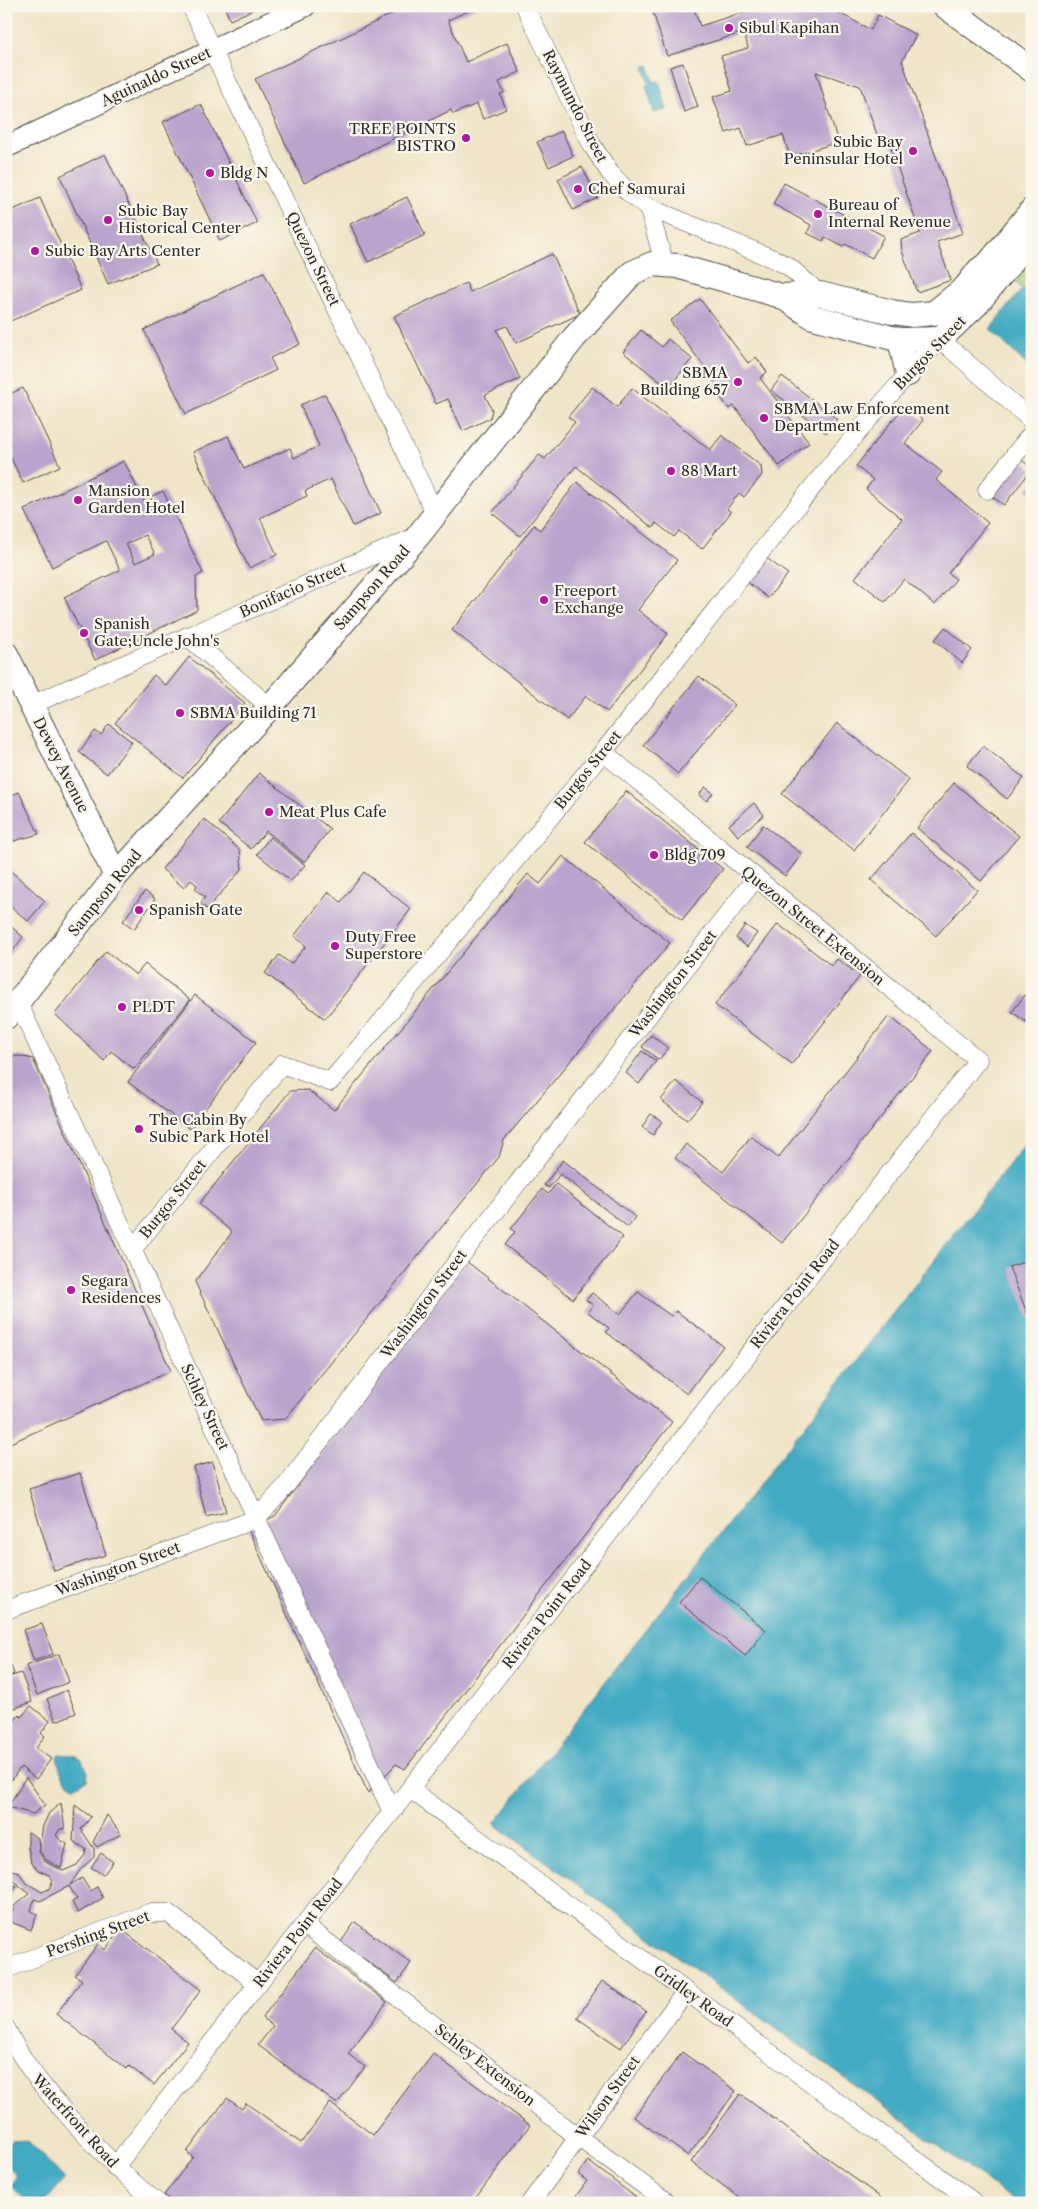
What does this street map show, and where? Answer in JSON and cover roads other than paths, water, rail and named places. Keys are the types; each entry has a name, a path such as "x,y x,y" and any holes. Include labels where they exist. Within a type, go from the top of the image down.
{"main road":[{"path":"945,6 1032,70"},
{"name":"Burgos Street","path":"934,313 966,287 979,270 989,263 1032,210"},
{"name":"Burgos Street","path":"940,339 976,305 1032,237"},
{"path":"940,339 985,275 989,263"},
{"name":"Sampson Road","path":"12,1010 116,876 270,707 418,536 574,338 625,279 642,267 677,266 781,296 813,316 900,340 940,339"},
{"name":"Sampson Road","path":"781,296 820,294 892,312 912,315 934,313"},
{"path":"900,340 908,374"},
{"name":"Dewey Avenue","path":"6,654 116,876"}],"street":[{"name":"Quezon Street","path":"190,6 213,50 435,513"},
{"name":"Aguinaldo Street","path":"6,147 305,6"},
{"name":"Raymundo Street","path":"525,6 592,145 610,173 628,192 648,208 788,266 820,294"},
{"path":"648,208 665,265"},
{"path":"940,339 1032,421"},
{"name":"Burgos Street","path":"132,1250 282,1064 330,1082 603,752 793,512 908,374 940,339"},
{"path":"987,490 1032,433"},
{"name":"Bonifacio Street","path":"30,705 418,536"},
{"path":"187,636 270,707"},
{"name":"Quezon Street Extension","path":"603,752 755,879 978,1060"},
{"name":"Washington Street","path":"6,1610 256,1519 284,1488 471,1243 755,879"},
{"name":"Schley Street","path":"12,1010 132,1250 392,1812"},
{"name":"Riviera Point Road","path":"115,2167 978,1060"},
{"name":"Gridley Road","path":"410,1789 976,2203"},
{"name":"Pershing Street","path":"6,1969 149,1913 168,1913 258,1984"},
{"name":"Schley Extension","path":"304,1924 578,2137 668,2203"},
{"name":"Wilson Street","path":"530,2203 686,1991"},
{"name":"Waterfront Road","path":"6,2028 26,2066 50,2096 115,2167 158,2203"}],"water":[{"path":"649,65 654,82 659,81 667,110 654,113 646,85 649,84 644,67"},
{"path":"1022,289 1032,292 1032,370 990,329"},
{"path":"1032,1135 1032,2203 1017,2203 494,1824"},
{"path":"59,1754 81,1758 88,1772 87,1780 74,1787 70,1784 60,1770 57,1756"},
{"path":"27,2140 65,2179 44,2203 27,2203 9,2185 16,2176 6,2164 6,2147 12,2141"}],"place":[{"name":"Sibul Kapihan","path":"729,28"},
{"name":"TREE POINTS BISTRO","path":"466,138"},
{"name":"Subic Bay Peninsular Hotel","path":"913,151"},
{"name":"Bldg N","path":"210,173"},
{"name":"Chef Samurai","path":"578,189"},
{"name":"Bureau of Internal Revenue","path":"818,214"},
{"name":"Subic Bay Historical Center","path":"108,220"},
{"name":"Subic Bay Arts Center","path":"35,251"},
{"name":"SBMA Building 657","path":"738,382"},
{"name":"SBMA Law Enforcement Department","path":"764,418"},
{"name":"88 Mart","path":"671,471"},
{"name":"Mansion Garden Hotel","path":"78,500"},
{"name":"Freeport Exchange","path":"544,600"},
{"name":"Spanish Gate;Uncle John's","path":"84,633"},
{"name":"SBMA Building 71","path":"180,713"},
{"name":"Meat Plus Cafe","path":"269,812"},
{"name":"Bldg 709","path":"654,855"},
{"name":"Spanish Gate","path":"139,910"},
{"name":"Duty Free Superstore","path":"335,946"},
{"name":"PLDT","path":"122,1007"},
{"name":"The Cabin By Subic Park Hotel","path":"139,1129"},
{"name":"Segara Residences","path":"71,1290"}]}
